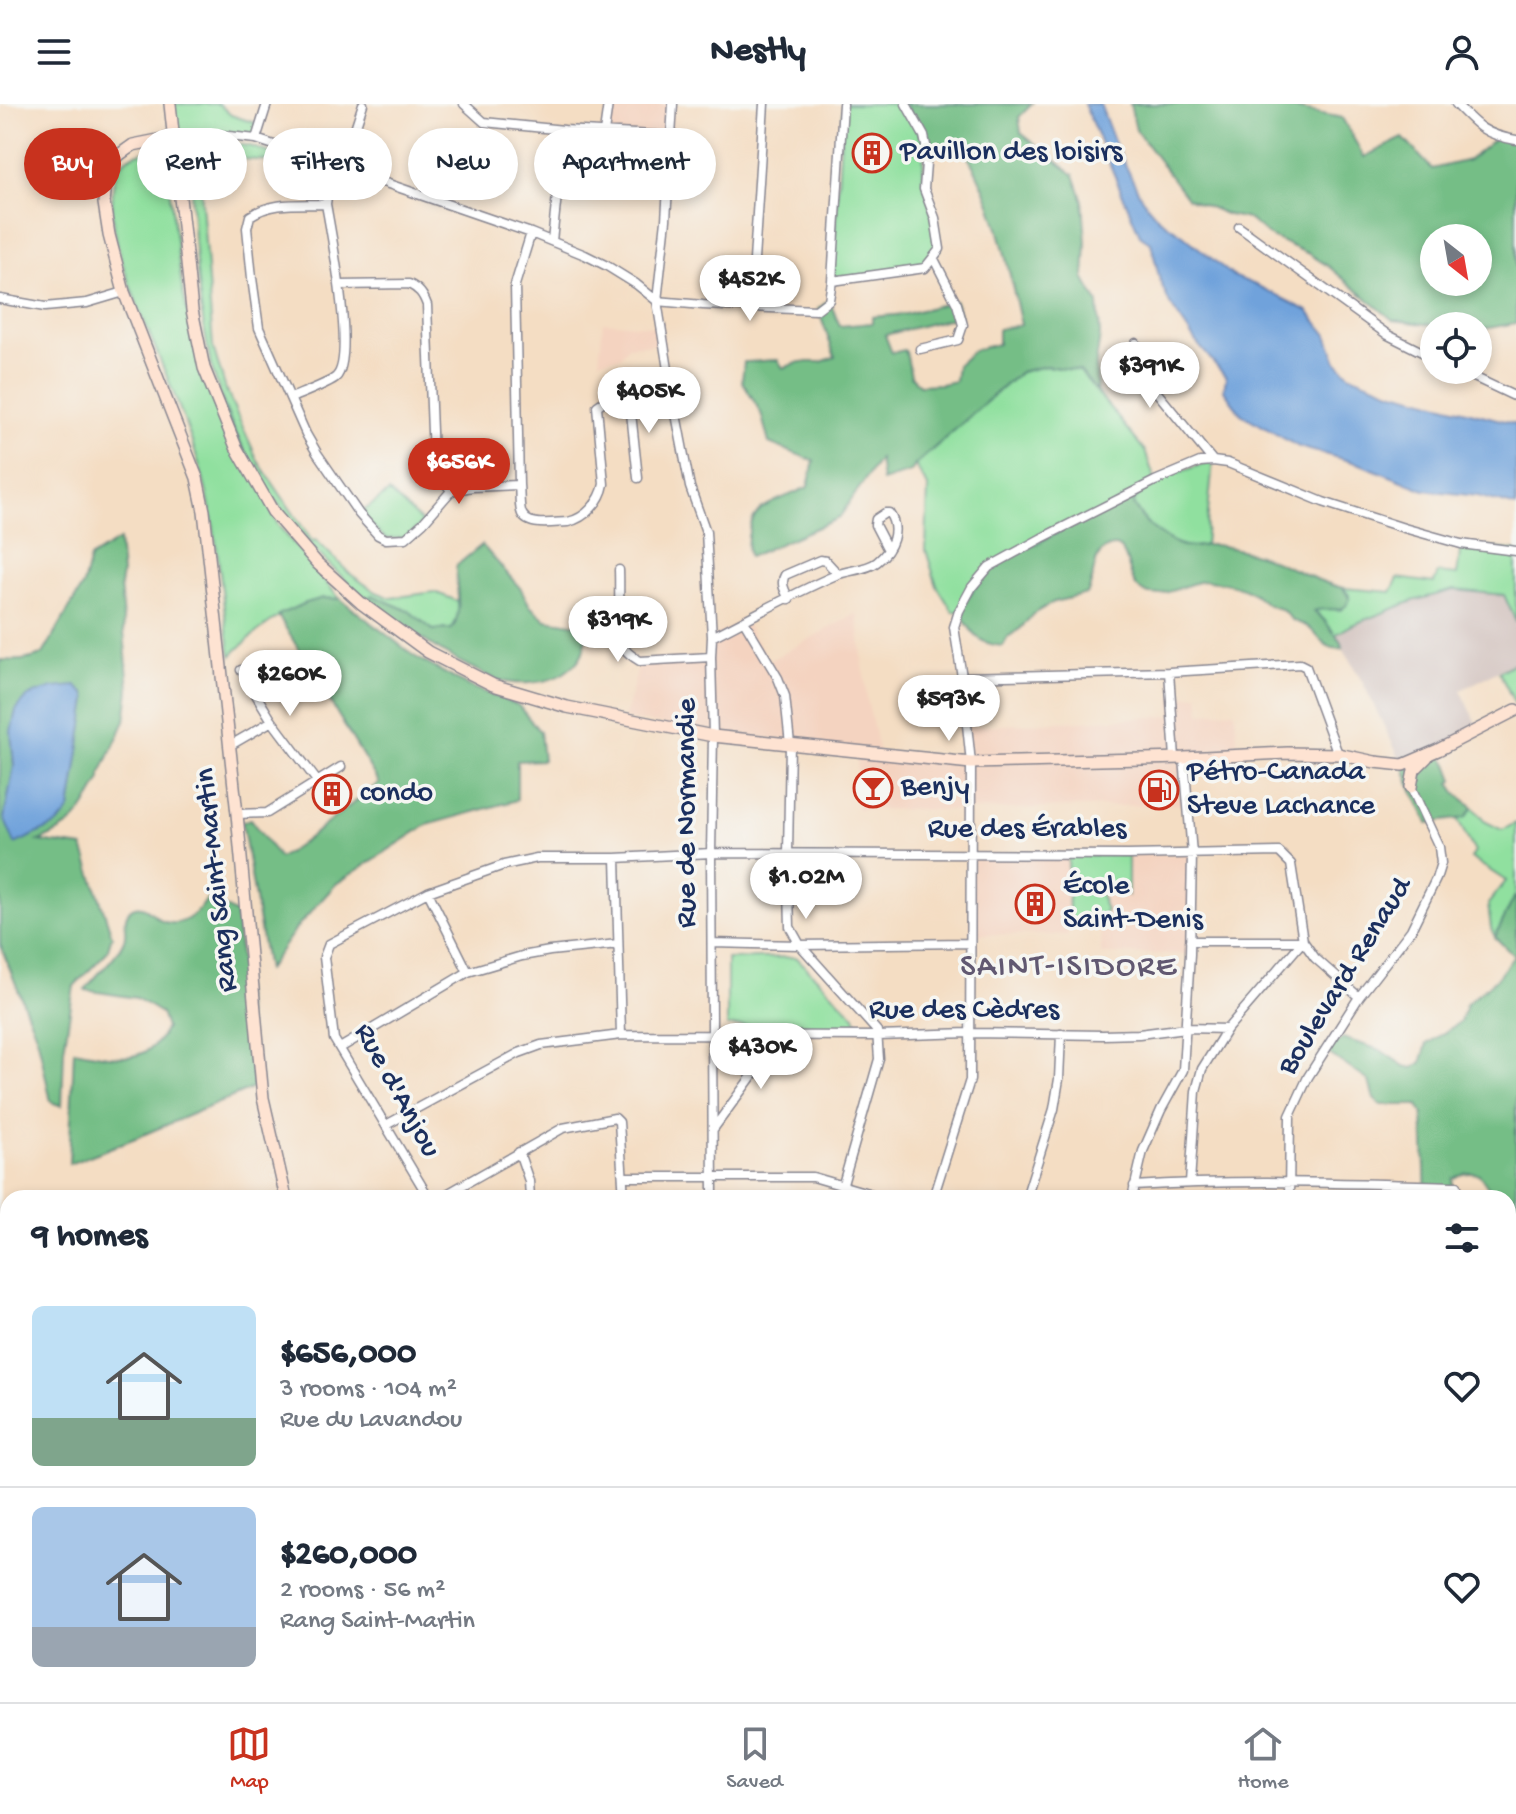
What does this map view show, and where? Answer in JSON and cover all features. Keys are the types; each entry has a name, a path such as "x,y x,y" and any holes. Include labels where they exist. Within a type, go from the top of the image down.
{"main road":[{"path":"170,104 172,128"},
{"name":"Rang Saint-Martin","path":"137,144 119,155 107,171 104,203 124,292 197,478 204,511 237,814 263,1098 284,1190"},
{"path":"180,200 192,310 204,368 236,447 273,512 317,563 361,603 428,652 493,685 567,707 713,736 971,763 1338,754 1392,766 1402,773 1411,787"},
{"path":"1375,762 1403,765 1516,710"},
{"path":"1411,787 1414,770 1438,750"}],"street":[{"path":"256,139 267,104"},
{"path":"355,128 363,104"},
{"path":"605,128 608,104"},
{"name":"Rue de Normandie","path":"672,128 673,104"},
{"path":"751,307 764,104"},
{"path":"392,185 552,241 607,266 657,301 816,310 829,300 832,281 843,104"},
{"path":"832,281 925,268 940,249 935,218 924,189 927,150 924,136 906,104"},
{"path":"1456,104 1477,126 1497,137 1516,140"},
{"path":"466,106 484,122 544,128"},
{"path":"247,138 263,141"},
{"path":"291,398 336,378 344,364 340,285 327,200"},
{"path":"552,241 556,200"},
{"name":"Rue de Normandie","path":"667,200 657,301 690,487 706,532 712,637 713,1190"},
{"path":"326,204 263,208 250,216 247,228 259,328 317,453 359,514 378,535 386,539 406,538 451,491 519,485"},
{"path":"1239,227 1388,335 1420,351"},
{"path":"531,233 515,285 519,485 523,517 530,522 574,521 584,515 602,496 604,484 597,406 610,397 671,388"},
{"path":"920,349 958,340 963,325 957,304 934,259"},
{"path":"340,285 409,284 418,288 424,297 427,305 433,457 437,470 451,491"},
{"path":"0,299 45,307 87,303 124,292"},
{"path":"1136,343 1137,368 1213,461"},
{"path":"1489,384 1516,397"},
{"path":"629,394 638,478"},
{"path":"936,1190 970,1080 971,763 954,627 972,587 989,567 1155,481 1200,462 1213,461 1228,463 1323,502 1404,528 1461,544 1516,551"},
{"path":"712,637 838,574 875,564 888,550"},
{"path":"789,599 783,585 785,575 820,560 826,561 838,574"},
{"path":"619,570 621,637 632,656 640,661 711,657"},
{"path":"744,621 773,669 785,696 790,744 790,927 800,945 877,1031 878,1036 879,1059 841,1190"},
{"path":"962,677 1169,672 1300,664 1306,667 1338,754"},
{"path":"241,670 272,721 317,781"},
{"path":"1133,1190 1143,1151 1183,1070 1186,1028 1192,854 1169,672"},
{"path":"229,746 272,721"},
{"path":"237,814 267,813 341,767"},
{"name":"Boulevard Renaud","path":"1289,1190 1290,1116 1308,1077 1359,997 1411,930 1441,863 1439,847 1411,787"},
{"name":"Rue des Érables","path":"324,957 329,944 428,892 504,865 537,858 711,853 972,855 1279,852 1291,864 1303,941"},
{"path":"616,858 621,1035"},
{"path":"428,892 468,972"},
{"path":"1190,941 1303,941"},
{"path":"1303,941 1315,958 1359,997"},
{"path":"1190,1183 1196,1091 1202,1069 1227,1029 1303,941"},
{"path":"712,943 970,943"},
{"path":"340,1048 468,972 522,956 618,944"},
{"name":"Rue d'Anjou","path":"324,957 334,1039 424,1190"},
{"name":"Rue des Cèdres","path":"386,1125 519,1053 541,1045 621,1035 1139,1034 1186,1028 1227,1029"},
{"path":"1029,1190 1054,1109 1061,1034"},
{"path":"714,1128 782,1035"},
{"path":"454,1190 563,1128 615,1118 619,1122 624,1190"},
{"path":"519,1152 530,1190"},
{"path":"624,1177 813,1177 861,1190"},
{"path":"1134,1186 1289,1181 1457,1186"}],"shaded area":[{"path":"608,104 673,104 672,128 605,128"},
{"path":"603,322 661,327 664,344 628,346 621,357 599,360"},
{"path":"1453,590 1504,595 1516,622 1516,662 1461,690 1479,728 1403,765 1363,683 1335,635 1413,601"},
{"path":"857,613 867,700 879,753 971,763 967,727 1172,716 1171,697 1199,695 1201,713 1235,711 1238,755 1184,758 1188,804 971,810 858,809 857,751 624,719 640,661 710,657 712,637 744,621 769,661"},
{"path":"1192,854 1190,954 1101,954 1100,922 1106,910 1100,895 1107,886 1116,884 1127,894 1128,855"},
{"path":"972,855 1068,855 1068,935 970,934"}],"green space":[{"path":"170,104 219,104 231,115 261,125 256,139 247,139 247,128 172,128"},
{"path":"843,104 906,104 924,136 923,179 940,249 925,268 832,281"},
{"path":"906,104 1032,104 1019,117 1021,133 1074,175 1083,201 1086,243 1084,278 1098,303 1097,392 1080,371 1046,366 1020,372 915,465 911,472 882,481 879,459 839,518 749,557 749,532 757,513 771,503 808,487 814,461 769,443 761,413 742,381 744,362 778,360 783,368 835,357 818,309 829,300 840,326 872,323 872,317 906,314 955,301 960,316 885,335 892,353 906,352 911,376 919,385 955,381 957,365 974,350 998,344 998,329 1021,325 1001,238 978,175 967,155 927,150"},
{"path":"1130,104 1272,104 1342,118 1364,157 1403,138 1432,169 1469,160 1497,137 1516,140 1516,323 1492,327 1492,312 1420,312 1420,323 1393,320 1309,254 1271,237 1248,219 1228,215 1187,198 1136,130"},
{"path":"247,146 263,151 263,160 247,159"},
{"path":"137,154 137,200 171,200 182,287 195,348 278,525 340,599 294,608 267,624 231,656 213,524 204,482 194,447 130,286 117,244 112,200 121,200 121,164"},
{"path":"192,200 202,200 213,347 226,390 258,461 312,541 316,540 349,573 376,592 391,598 434,592 458,601 458,615 452,629 433,630 409,611 373,596 367,599 317,552 274,498 239,439 225,408 211,363"},
{"path":"1046,366 1080,371 1145,451 1155,480 1213,461 1205,545 1184,546 1154,529 1133,504 1140,492 953,612 937,586 926,550 928,487 915,465 1020,372"},
{"path":"389,492 423,523 406,538 386,539 359,514"},
{"path":"1140,492 1133,504 1137,511 1152,528 1171,541 1188,547 1214,545 1245,551 1343,588 1350,599 1344,608 1314,611 1343,648 1332,648 1286,613 1250,591 1232,585 1206,581 1162,594 1145,592 1137,587 1124,554 1115,546 1099,555 1087,594 1054,602 1033,614 1008,637 1003,646 987,643 971,631 959,611 989,567"},
{"path":"119,540 129,690 125,721 88,802 70,824 39,841 83,847 112,936 107,952 74,986 64,1049 62,1106 51,1102 38,1040 0,944 0,660 22,660 43,654 83,585 90,558","holes":["85,693 87,699 70,809 4,818 14,766 11,731"]},
{"path":"1461,544 1516,551 1516,622 1504,595 1454,590 1413,601 1335,635 1314,610 1322,607 1342,610 1349,595 1343,588 1391,592 1398,578 1434,583 1438,573 1457,575"},
{"path":"482,545 521,589 530,606 546,620 587,626 583,653 564,673 532,683 495,679 429,644 367,599 372,595 409,611 433,630 452,629 458,614 456,566"},
{"path":"323,598 340,599 417,658 466,685 518,705 540,732 543,760 517,761 517,800 427,825 336,884 297,927 267,970 242,822 250,819 279,858 379,783 278,615"},
{"path":"1516,662 1516,706 1499,672"},
{"path":"1438,750 1454,780 1450,783 1457,794 1473,807 1465,818 1428,823 1403,765"},
{"path":"1473,807 1484,821 1502,830 1516,823 1516,894 1495,937 1488,904 1506,881 1471,858 1475,852 1457,819 1465,818"},
{"path":"1068,855 1128,855 1128,895 1116,884 1107,886 1100,895 1106,910 1100,922 1069,922"},
{"path":"1516,894 1516,1190 1490,1190 1479,1174 1472,1173 1453,1179 1453,1190 1426,1190 1423,1114 1418,1105 1381,1105 1374,1099 1369,1081 1325,1051 1343,1038 1380,1050 1404,1066 1413,1068 1421,1063 1427,1044 1460,1022 1467,1003 1497,978 1514,956 1495,937"},
{"path":"208,897 236,914 253,1088 69,1164 74,1050 114,1056 138,1055 149,1050 166,1028 161,1013 136,998 85,990 121,947 130,909 143,907 162,921 176,923 195,914"},
{"path":"796,957 855,1016 858,1025 849,1028 727,1026 727,959"}],"water":[{"path":"1084,104 1100,104 1115,144 1142,199 1158,218 1233,276 1308,311 1327,335 1337,362 1350,375 1391,391 1516,424 1516,507 1478,496 1425,490 1360,464 1299,447 1241,414 1224,390 1226,377 1196,342 1170,304 1160,281 1151,243 1140,235"},
{"path":"76,686 87,699 70,809 58,824 15,844 4,818 14,766 11,731 16,710 28,696 53,688"}],"place":[{"name":"Pavillon des loisirs","path":"872,153"},
{"name":"Benjy","path":"873,788"},
{"name":"Pétro-Canada Steve Lachance","path":"1159,790"},
{"name":"condo","path":"332,794"},
{"name":"École Saint-Denis","path":"1035,904"}],"district":[{"name":"SAINT-ISIDORE","path":"1069,968"}]}
